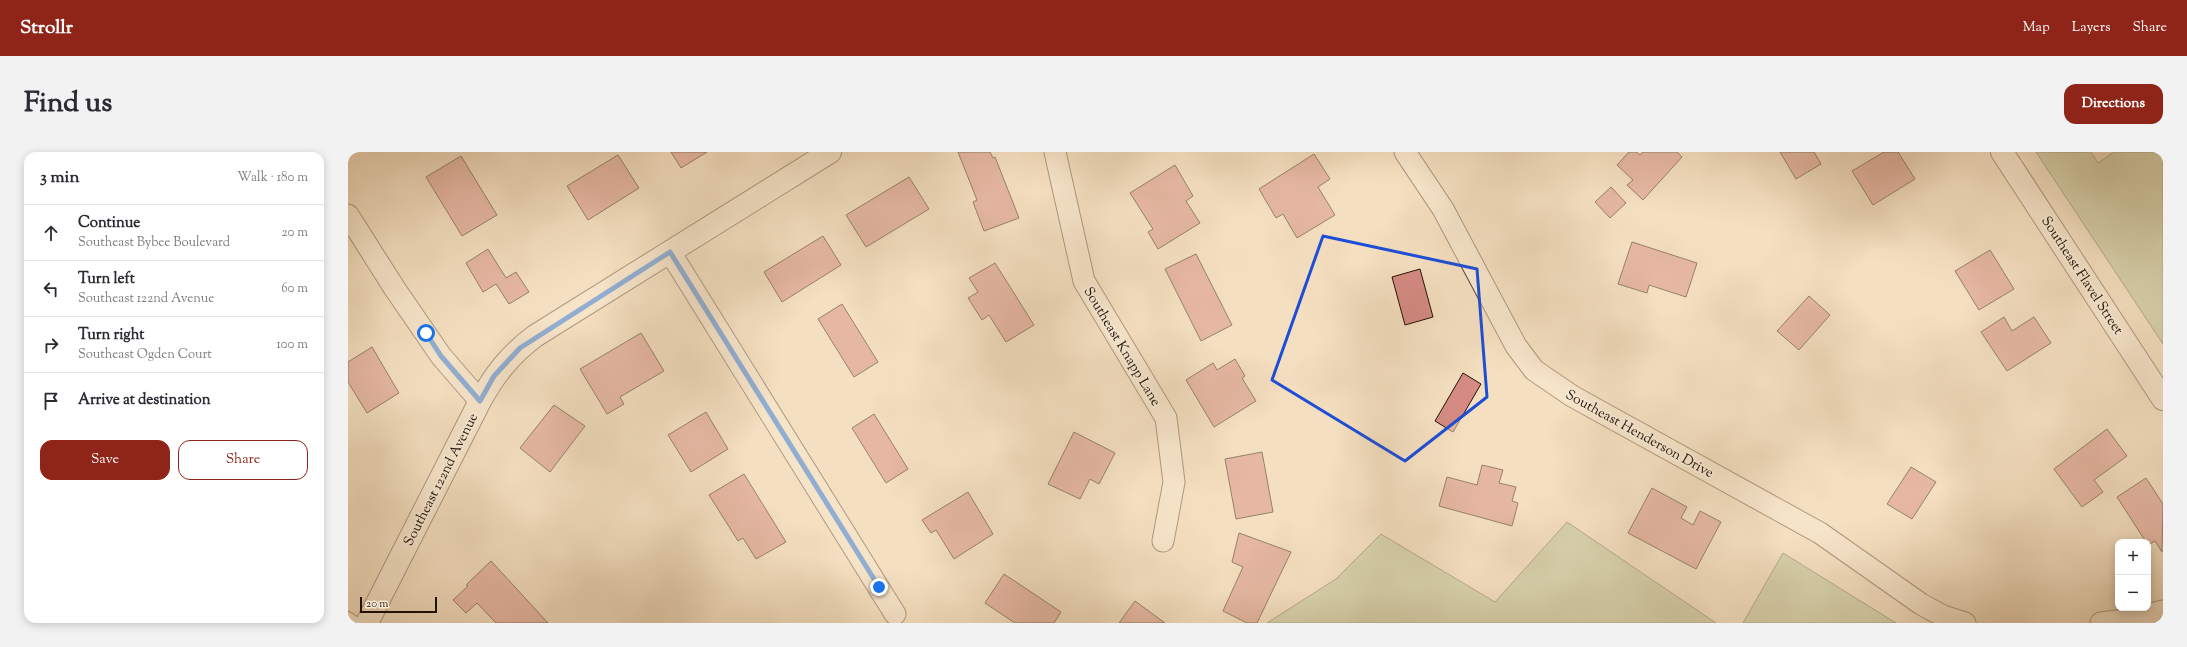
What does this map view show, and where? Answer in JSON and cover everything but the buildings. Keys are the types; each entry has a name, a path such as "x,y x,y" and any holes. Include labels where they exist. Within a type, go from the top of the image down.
{"street":[{"name":"Southeast 122nd Avenue","path":"367,623 480,401 494,376 520,348 830,152"},
{"name":"Southeast Knapp Lane","path":"1055,152 1084,281 1166,418 1174,482 1163,541"},
{"name":"Southeast Henderson Drive","path":"1405,152 1443,209 1516,346 1534,370 1574,396 1820,533 1921,604 1943,616 1965,623"},
{"name":"Southeast Flavel Street","path":"2002,152 2163,399"},
{"path":"348,216 395,289 441,356 480,401"},
{"path":"670,252 895,614"},
{"path":"2101,623 2125,620 2163,611"}],"lane":[{"path":"348,617 357,623"}],"highlighted area":[{"path":"1323,236 1477,269 1487,397 1405,461 1272,380"}],"green space":[{"path":"2036,152 2091,152 2098,163 2114,152 2163,152 2163,344"},
{"path":"1567,522 1716,623 1267,623 1336,579 1381,534 1495,602"},
{"path":"1783,553 1896,623 1743,623"}],"route":[{"path":"426,333 441,356 480,401 494,376 507,360 535,336 670,252 879,587"}]}
